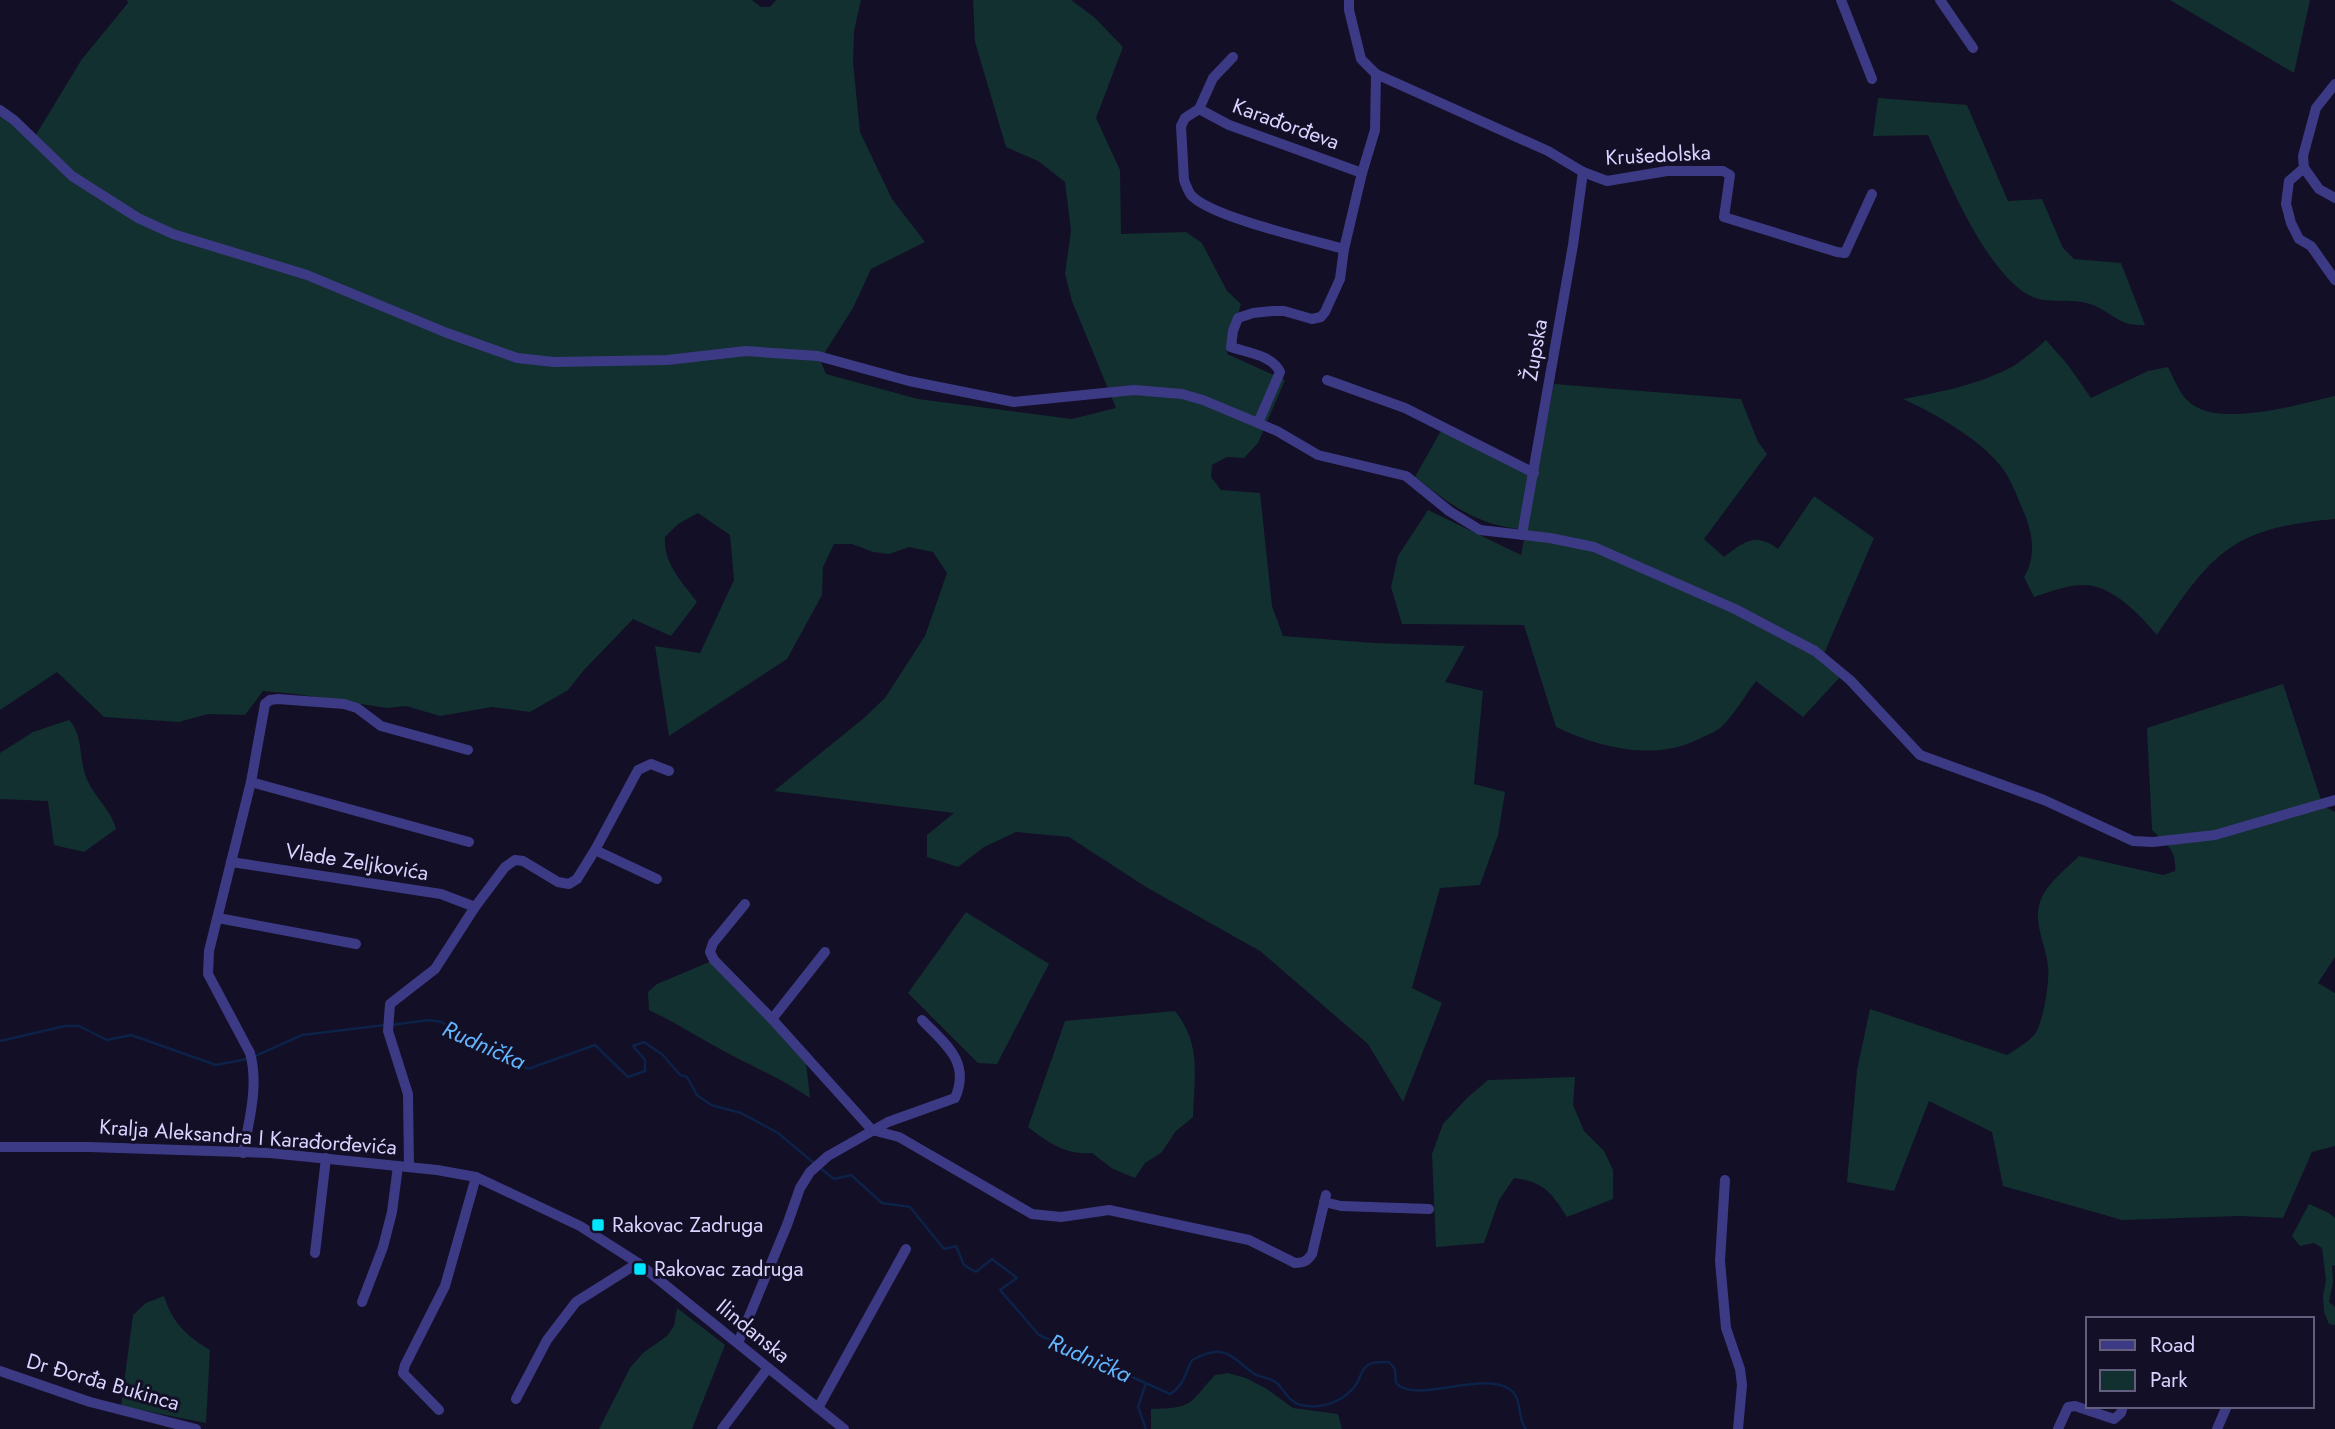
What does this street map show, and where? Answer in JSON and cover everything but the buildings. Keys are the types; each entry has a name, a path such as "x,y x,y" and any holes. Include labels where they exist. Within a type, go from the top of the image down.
{"street":[{"path":"1349,0 1349,10 1362,59 1376,75"},
{"path":"1840,0 1872,79"},
{"path":"1940,0 1973,48"},
{"path":"1233,57 1213,78 1199,109 1185,118 1181,126 1184,180 1192,196 1206,205 1243,220 1344,249"},
{"name":"Krušedolska","path":"1376,75 1548,151 1583,172 1606,181 1667,171 1723,170 1731,175 1724,217 1845,253 1872,194"},
{"name":"Karađorđeva","path":"1258,423 1280,372 1279,368 1268,359 1231,347 1233,331 1238,318 1253,313 1284,311 1312,319 1321,317 1340,279 1344,249 1375,130 1376,75"},
{"path":"2335,83 2316,108 2303,156 2304,168 2319,189 2335,198"},
{"name":"Karađorđeva","path":"1199,109 1229,125 1362,173"},
{"path":"0,110 72,176 138,218 173,234 307,275 447,333 517,358 554,362 642,360 746,351 818,356 909,381 1014,402 1133,390 1182,394 1203,400 1277,431 1318,455 1406,476 1449,511 1479,530 1594,548 1735,609 1815,651 1850,680 1920,755 2043,800 2133,841 2153,842 2214,835 2335,800"},
{"path":"2304,168 2290,181 2286,204 2291,223 2299,239 2311,246 2335,280"},
{"name":"Župska","path":"1522,535 1573,245 1583,172"},
{"path":"1327,380 1405,408 1534,473"},
{"path":"243,1153 252,1103 252,1059 208,974 209,951 251,782 265,704 278,698 344,704 357,708 381,726 468,750"},
{"path":"362,1302 383,1247 404,1166 408,1094 388,1031 390,1004 435,969 475,907 505,867 515,860 523,861 558,882 569,884 577,879 595,850 638,770 651,764 669,771"},
{"name":"Vlade Zeljkovića","path":"251,782 469,842"},
{"path":"595,850 657,879"},
{"name":"Vlade Zeljkovića","path":"231,862 433,893 475,907"},
{"path":"745,904 713,943 710,952 714,960 772,1019 872,1130 899,1137 1032,1214 1061,1217 1109,1210 1249,1240 1295,1263 1307,1261 1312,1254 1325,1199 1341,1206 1429,1209"},
{"path":"218,918 356,944"},
{"path":"772,1019 825,952"},
{"path":"738,1343 800,1188 810,1172 820,1162 872,1130 955,1098 961,1084 960,1069 949,1047 922,1020"},
{"name":"Kralja Aleksandra I Karađorđevića","path":"0,1147 89,1147 326,1158 476,1177 580,1226 638,1263"},
{"path":"315,1253 326,1158"},
{"path":"439,1410 403,1373 445,1286 476,1177"},
{"path":"1726,1180 1720,1261 1726,1328 1740,1369 1742,1385 1738,1429"},
{"path":"818,1408 906,1249"},
{"path":"516,1399 547,1340 576,1302 638,1263"},
{"name":"Ilindanska","path":"638,1263 844,1429"},
{"path":"722,1429 768,1367"},
{"name":"Dr Đorđa Bukinca","path":"0,1371 90,1402 196,1429"},
{"path":"2058,1429 2064,1413 2071,1406 2117,1424"},
{"path":"2217,1429 2226,1408"}],"green space":[{"path":"127,0 752,0 761,7 770,7 776,0 861,0 854,31 853,62 860,132 892,199 925,242 871,269 853,308 820,360 826,374 918,399 1072,419 1116,408 1072,301 1065,274 1071,231 1065,182 1038,161 1006,147 975,42 973,0 1071,0 1094,17 1123,47 1096,118 1120,170 1121,234 1186,232 1202,243 1227,291 1241,304 1227,354 1285,380 1258,443 1244,458 1227,457 1212,465 1211,477 1221,490 1260,493 1272,606 1283,636 1465,646 1445,682 1483,691 1474,784 1505,792 1498,835 1480,885 1440,888 1412,988 1442,1003 1403,1102 1368,1044 1260,951 1146,887 1069,837 1016,832 984,847 958,867 927,857 927,835 954,813 774,791 885,698 925,636 947,573 933,552 909,547 889,554 873,552 852,544 834,544 823,567 822,595 787,659 669,736 655,646 700,653 734,580 730,535 698,513 678,524 665,537 670,564 697,602 671,636 633,619 568,690 530,712 492,707 440,716 406,706 387,708 263,691 245,715 208,714 179,722 104,717 57,672 0,710 0,105 34,138 82,59 128,3"},
{"path":"2170,0 2310,0 2294,73"},
{"path":"1878,98 1967,105 2008,201 2042,199 2063,248 2074,259 2121,263 2145,325 2124,322 2082,302 2034,298 2011,282 1996,265 1969,222 1928,135 1873,136"},
{"path":"2046,340 2091,398 2148,371 2168,367 2187,400 2200,409 2217,413 2237,414 2280,409 2335,396 2335,519 2272,529 2228,549 2194,583 2157,635 2124,602 2103,589 2081,585 2034,597 2024,577 2032,554 2030,530 2007,475 1974,441 1945,421 1903,399 1946,390 2002,372"},
{"path":"1554,384 1741,399 1758,442 1767,454 1704,539 1724,557 1744,543 1756,540 1778,549 1814,496 1874,538 1823,656 1840,677 1803,717 1756,681 1725,723 1701,738 1683,745 1647,751 1609,746 1556,727 1524,625 1402,624 1391,587 1398,556 1428,510 1521,555"},
{"path":"1442,429 1530,474 1518,529 1488,522 1463,511 1415,477"},
{"path":"2283,684 2323,806 2335,812 2335,957 2318,983 2335,993 2335,1146 2312,1152 2283,1218 2240,1216 2122,1220 2003,1186 1992,1132 1929,1101 1894,1191 1847,1182 1857,1070 1870,1009 2007,1055 2028,1041 2037,1030 2047,992 2048,966 2038,910 2043,895 2052,883 2079,856 2163,875 2175,871 2172,852 2152,830 2147,728"},
{"path":"69,720 77,732 86,777 116,829 84,852 54,845 48,801 0,799 0,753 33,732"},
{"path":"966,912 1049,964 997,1064 978,1063 908,993"},
{"path":"714,960 805,1054 810,1098 649,1010 648,992 657,984"},
{"path":"1175,1011 1184,1023 1193,1049 1193,1117 1175,1132 1162,1152 1145,1163 1135,1178 1113,1169 1092,1153 1074,1152 1058,1147 1028,1127 1065,1021"},
{"path":"1575,1077 1573,1105 1584,1131 1604,1151 1613,1170 1613,1199 1567,1217 1546,1190 1533,1182 1514,1178 1499,1200 1484,1243 1436,1247 1432,1154 1443,1124 1488,1080"},
{"path":"2309,1204 2335,1218 2335,1265 2332,1266 2333,1282 2329,1302 2335,1307 2335,1325 2329,1324 2324,1312 2326,1280 2322,1248 2314,1243 2300,1246 2292,1236"},
{"path":"164,1296 181,1328 210,1350 206,1423 121,1406 133,1315 146,1303"},
{"path":"677,1308 725,1345 692,1429 599,1429 630,1368 643,1353 667,1336 674,1326"},
{"path":"1228,1373 1246,1378 1267,1389 1293,1408 1338,1414 1342,1429 1151,1429 1151,1409 1183,1405 1194,1398 1215,1375"}],"waterway":[{"name":"Rudnička","path":"391,1025 429,1020 441,1022 528,1069 595,1045 628,1077 645,1071 645,1060 633,1046 644,1042 663,1055 680,1075 687,1077 697,1095 711,1105 741,1113 778,1133 815,1164"},
{"name":"Rudnička","path":"253,1057 302,1035 385,1025"},
{"name":"Rudnička","path":"0,1041 65,1026 79,1026 107,1040 131,1035 216,1065 247,1059"},
{"name":"Rudnička","path":"820,1168 834,1179 851,1175 882,1203 910,1207 944,1249 956,1246 964,1265 976,1272 992,1259 1017,1278 1000,1290 1039,1335 1170,1394 1181,1383 1192,1360 1212,1352 1231,1356 1256,1375 1277,1383 1293,1401 1309,1406 1325,1405 1340,1399 1357,1383 1368,1365 1389,1362 1395,1369 1396,1383 1406,1389 1436,1389 1488,1383 1503,1386 1514,1393 1526,1429"},
{"path":"1146,1383 1138,1407 1146,1429"}],"place":[{"name":"Rakovac Zadruga","path":"598,1225"},
{"name":"Rakovac zadruga","path":"640,1269"}]}
